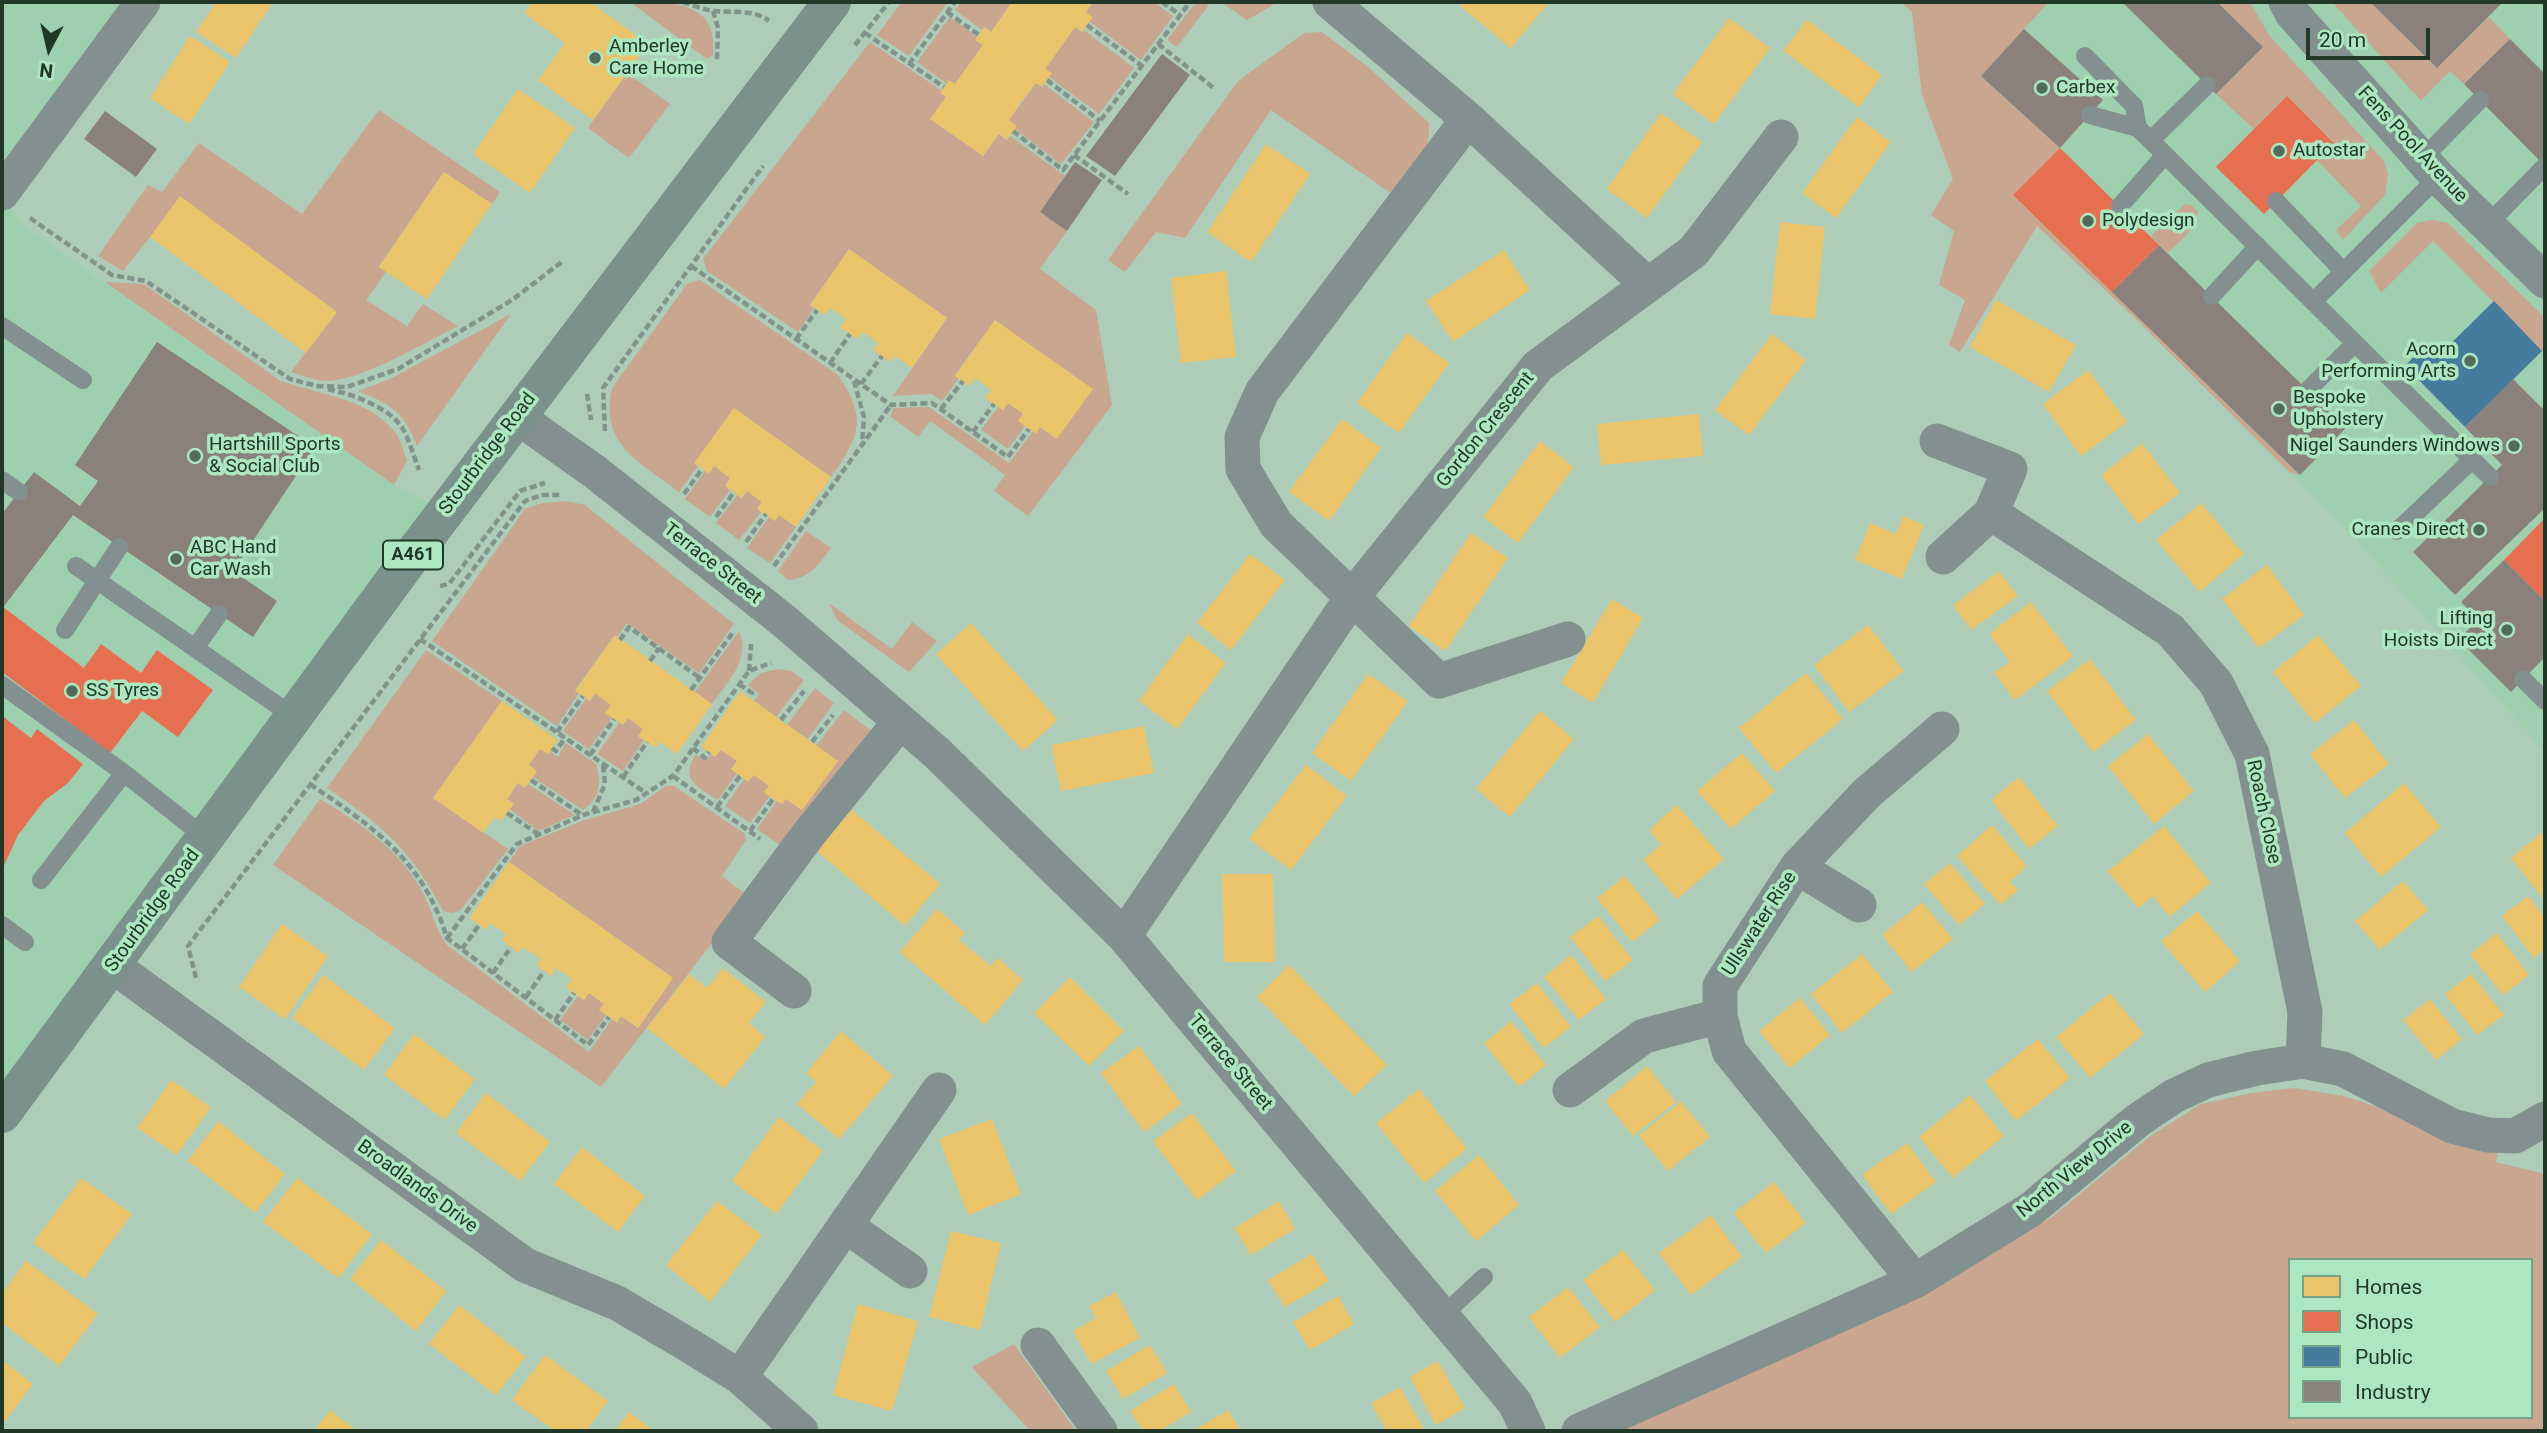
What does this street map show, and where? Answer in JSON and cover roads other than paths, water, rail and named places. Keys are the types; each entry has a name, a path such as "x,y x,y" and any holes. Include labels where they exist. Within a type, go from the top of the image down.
{"main road":[{"name":"Stourbridge Road","path":"2,1114 516,416 832,2"}],"street":[{"path":"14,204 143,2"},
{"path":"1330,2 1468,119 1648,285"},
{"name":"Fens Pool Avenue","path":"2287,2 2292,13 2430,168 2487,225 2541,270"},
{"path":"1468,119 1262,393 1242,437 1244,469 1276,524 1439,681 1568,639"},
{"name":"Gordon Crescent","path":"1124,936 1353,596 1538,366 1694,251 1781,137"},
{"name":"Terrace Street","path":"516,416 595,472 784,621 937,753 1124,936 1515,1403 1528,1431"},
{"path":"1937,441 2010,469 1992,513 1943,557"},
{"name":"Roach Close","path":"1992,513 2170,630 2216,682 2252,754 2305,1012 2303,1061"},
{"path":"794,991 729,942 808,835 900,722"},
{"name":"Ullswater Rise","path":"1916,1281 1729,1051 1720,1016 1720,986 1797,867 1867,793 1942,729"},
{"path":"1797,867 1859,905"},
{"name":"Broadlands Drive","path":"113,966 525,1265 617,1303 740,1377 801,1431"},
{"path":"1570,1090 1644,1036 1720,1016"},
{"name":"North View Drive","path":"1579,1431 1916,1281 2030,1210 2138,1120 2174,1096 2208,1080 2257,1068 2303,1061 2343,1069 2452,1126 2488,1135 2515,1136 2545,1120"},
{"path":"740,1377 939,1090"},
{"path":"846,1226 910,1271"},
{"path":"1038,1345 1100,1431"}],"lane":[{"path":"2085,56 2134,106 2145,134 2165,155 2490,477"},
{"path":"2145,134 2207,85"},
{"path":"2314,301 2343,271 2430,168 2480,100"},
{"path":"2090,115 2145,134"},
{"path":"2120,206 2165,155"},
{"path":"2487,225 2545,166"},
{"path":"2276,201 2343,271"},
{"path":"2212,296 2258,246"},
{"path":"2,326 83,380"},
{"path":"2308,390 2355,343"},
{"path":"2397,531 2473,460"},
{"path":"2,480 19,492"},
{"path":"65,630 119,547"},
{"path":"76,566 293,716"},
{"path":"195,648 219,614"},
{"path":"2523,679 2545,701"},
{"path":"2,685 124,773 206,838"},
{"path":"41,880 124,773"},
{"path":"2,925 25,942"},
{"path":"1442,1316 1484,1277"}],"place":[{"name":"Amberley Care Home","path":"595,58"},
{"name":"Carbex","path":"2042,88"},
{"name":"Autostar","path":"2279,151"},
{"name":"Polydesign","path":"2088,221"},
{"name":"Acorn Performing Arts","path":"2470,361"},
{"name":"Bespoke Upholstery","path":"2279,409"},
{"name":"Nigel Saunders Windows","path":"2514,446"},
{"name":"Hartshill Sports & Social Club","path":"195,456"},
{"name":"Cranes Direct","path":"2479,530"},
{"name":"ABC Hand Car Wash","path":"176,559"},
{"name":"Lifting Hoists Direct","path":"2507,630"},
{"name":"SS Tyres","path":"72,691"}]}
